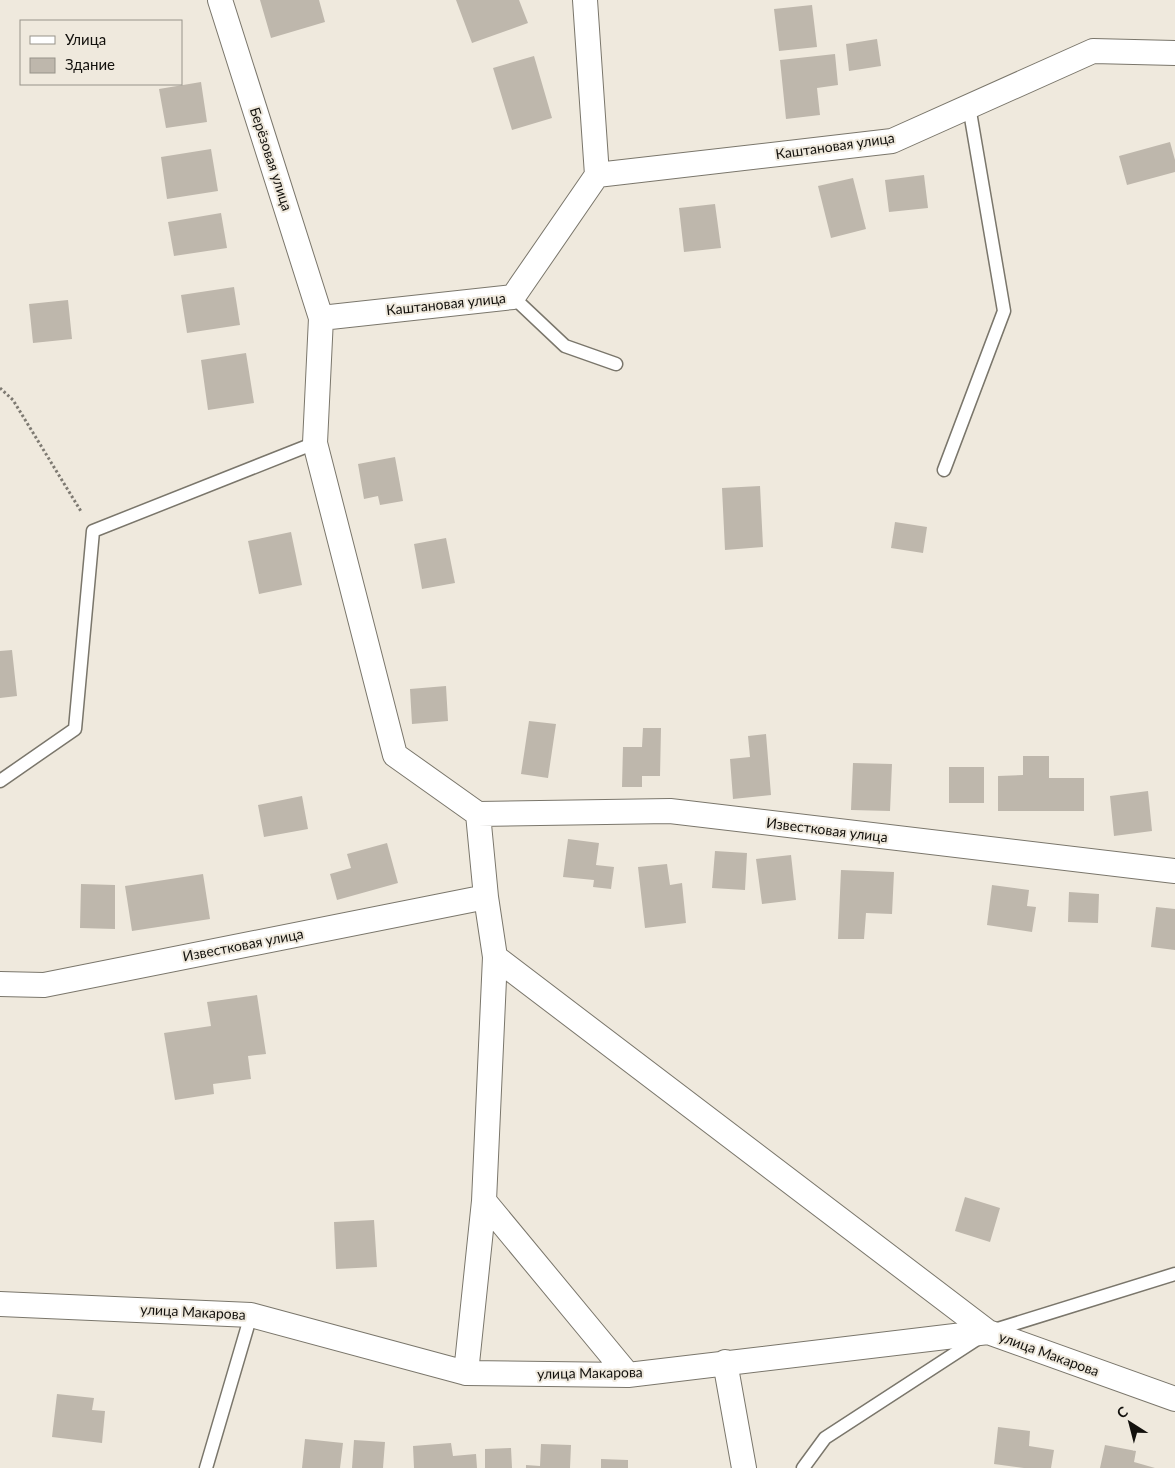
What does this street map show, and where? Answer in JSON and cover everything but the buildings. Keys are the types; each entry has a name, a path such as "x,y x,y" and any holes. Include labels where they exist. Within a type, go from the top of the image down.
{"street":[{"name":"Берёзовая улица","path":"220,0 321,318"},
{"path":"585,0 597,175"},
{"name":"Каштановая улица","path":"321,318 513,297 597,175 892,141 1093,51 1175,53"},
{"path":"321,318 315,443 395,755 478,814 486,896 495,957 484,1201 466,1373"},
{"name":"Известковая улица","path":"478,814 670,811 1175,871"},
{"name":"Известковая улица","path":"0,984 44,985 486,896"},
{"path":"495,957 988,1332"},
{"path":"484,1201 628,1375"},
{"name":"улица Макарова","path":"0,1304 251,1315 466,1373 628,1375 988,1332 1175,1399"},
{"path":"725,1362 744,1468"}],"lane":[{"path":"944,470 1004,311 969,106"},
{"path":"513,297 565,346 616,364"},
{"path":"0,780 75,729 93,531 315,443"},
{"path":"803,1468 825,1438 988,1332 1175,1274"},
{"path":"206,1468 251,1315"}],"path":[{"path":"0,388 13,400 93,531"}]}
